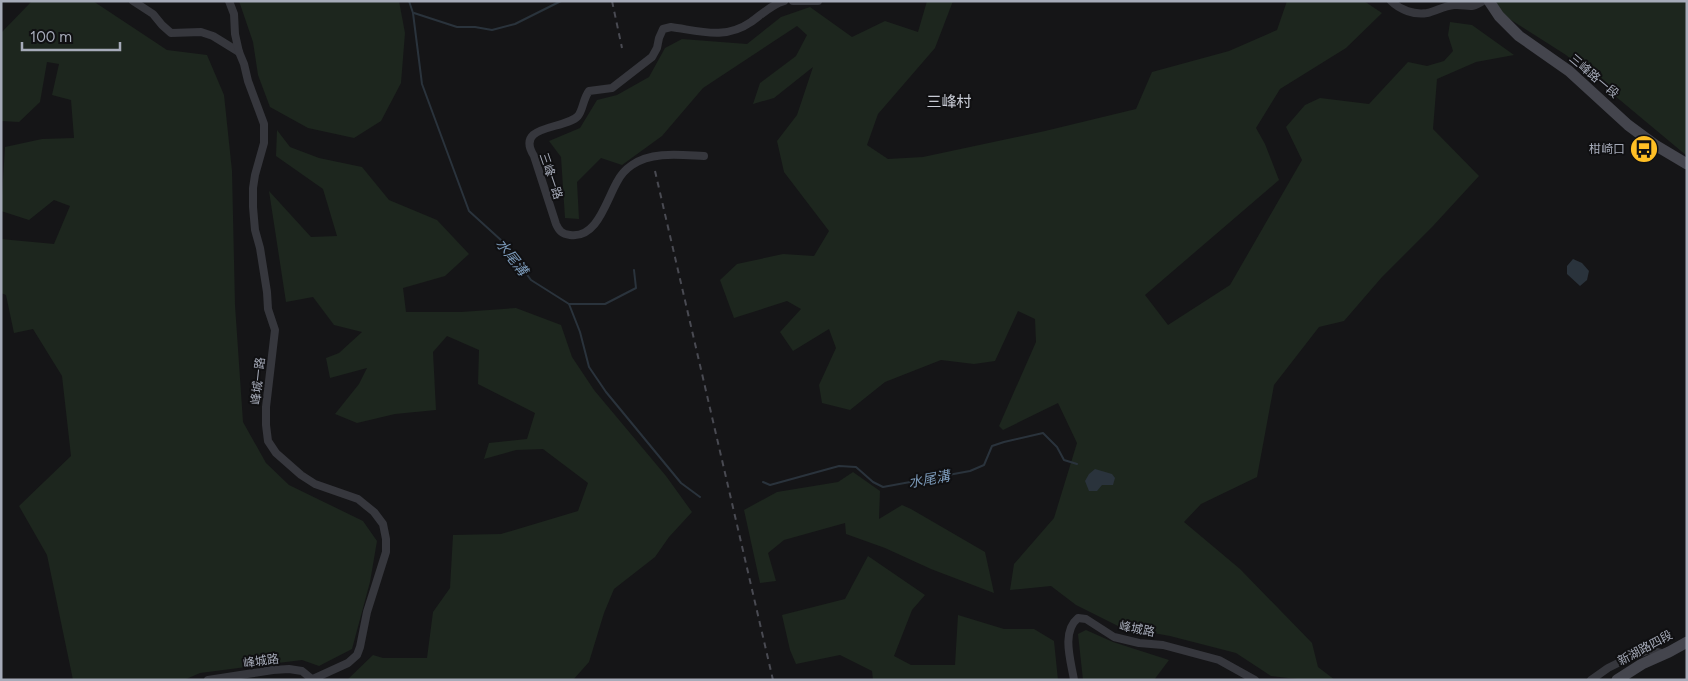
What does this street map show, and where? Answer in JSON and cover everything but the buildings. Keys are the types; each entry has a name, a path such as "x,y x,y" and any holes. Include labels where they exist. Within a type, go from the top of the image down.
{"street":[{"path":"133,1 153,14 172,33 201,32 213,36 239,52"},
{"name":"峰城一路","path":"229,1 234,14 235,34 239,52 264,124 264,143 255,175 253,207 268,309 275,330 266,407 268,441 276,453 301,475 315,484 358,499 374,512 383,524 386,539 386,552 367,612 357,655 348,663 313,679"},
{"name":"三峰一路","path":"704,156 670,155 643,160 633,164 617,182 604,211 590,229 584,235 573,236 560,231 534,156 529,148 530,140 535,134 543,129 562,125 579,115 585,97 590,91 612,88 652,57 663,29 671,27 721,33 732,32 744,27 777,3 784,1"},
{"path":"793,1 818,1"},
{"path":"1391,1 1398,8 1426,13 1452,5 1475,7 1484,1"},
{"name":"三峰路一段","path":"1489,1 1499,16 1519,36 1570,71 1628,125 1655,145 1687,164"},
{"name":"峰城路","path":"1074,680 1068,640 1069,629 1078,618 1086,619 1114,636 1140,643 1163,645 1220,660 1254,680"},
{"name":"新湖路四段","path":"1617,680 1642,664 1687,642"},
{"path":"1592,680 1608,668 1649,650 1665,654"},
{"name":"峰城路","path":"208,680 289,669 302,671 313,679"}],"shaded area":[{"path":"32,1 93,1 167,50 207,55 224,95 232,171 235,305 243,422 266,463 289,485 363,521 377,541 370,582 352,649 319,666 302,660 200,673 184,680 73,680 47,555 19,506 71,456 62,376 33,329 14,333 6,295 1,293 1,239 54,244 70,206 54,200 29,220 1,211 5,147 42,139 74,138 71,100 52,95 59,64 47,62 40,102 19,122 1,121 1,33"},
{"path":"239,1 399,1 405,33 401,83 381,121 354,138 308,128 270,107 258,75 253,42"},
{"path":"927,1 953,1 935,48 878,114 867,145 888,159 923,157 1136,109 1152,72 1229,51 1277,30 1287,1 1364,1 1382,13 1346,48 1280,89 1256,128 1265,144 1279,180 1145,295 1168,325 1230,285 1302,160 1286,127 1305,105 1320,98 1369,104 1408,62 1427,66 1444,61 1453,51 1448,35 1450,22 1472,25 1514,55 1476,62 1437,79 1433,129 1479,176 1382,277 1344,321 1319,327 1274,385 1257,477 1201,504 1184,522 1240,569 1312,643 1318,667 1335,680 1305,680 1271,676 1236,653 1170,636 1120,627 1076,605 1051,586 1010,590 1014,564 1054,518 1077,443 1058,403 1003,430 999,426 1036,342 1035,319 1018,311 995,361 974,364 941,360 885,382 850,410 822,403 819,385 836,348 829,329 793,351 780,332 801,309 787,301 734,318 720,280 737,264 783,254 814,256 829,231 784,172 777,141 797,115 813,67 774,98 753,104 760,83 796,56 807,35 797,26 703,88 662,136 622,165 601,158 577,182 579,219 565,218 561,157 549,141 580,128 597,100 617,95 649,77 665,48 682,39 747,44 781,17 810,7 852,37 885,21 918,32"},
{"path":"1496,1 1687,1 1687,156 1566,55 1500,13"},
{"path":"277,130 290,147 319,158 362,167 389,200 437,220 469,254 445,276 403,288 406,312 461,312 516,308 561,325 572,357 594,390 666,476 692,512 669,537 655,557 614,589 604,613 589,662 573,680 347,680 373,655 383,658 427,658 433,612 450,588 453,535 501,534 578,511 588,483 543,449 516,450 484,459 489,443 527,439 535,413 478,384 479,350 447,336 433,352 436,410 395,414 357,423 335,414 359,384 367,368 330,378 326,358 339,353 362,332 334,325 313,297 286,302 269,191 311,237 337,236 323,189 276,156"},
{"path":"1573,259 1582,263 1589,271 1587,280 1580,286 1567,274 1567,266"},
{"path":"1095,469 1112,474 1115,478 1113,485 1102,485 1097,491 1089,491 1085,481"},
{"path":"853,472 880,491 879,519 902,505 985,552 994,593 846,534 845,523 784,540 768,553 776,581 760,583 744,510 777,492 838,482"},
{"path":"868,556 925,595 912,610 894,656 911,665 955,665 958,615 1004,629 1034,629 1054,641 1058,680 873,680 872,671 840,655 796,664 790,650 782,615 845,599"},
{"path":"1086,630 1113,642 1169,660 1154,680 1083,680 1078,634"}],"waterway":[{"name":"水尾溝","path":"409,1 413,13 422,84 469,211 502,241 531,280 569,304 580,332 589,367 606,392 681,483 700,497"},
{"path":"414,13 457,27 475,27 492,30 515,24 561,1"},
{"path":"569,304 605,304 636,288 634,270"},
{"name":"水尾溝","path":"763,482 770,485 839,466 856,467 873,482 883,487 970,471 984,465 992,446 1043,433 1057,447 1064,460 1077,464"}],"railway":[{"path":"612,1 622,48"},
{"path":"655,171 773,680"}],"place":[{"name":"柑崎口","path":"1644,149"}],"district":[{"name":"三峰村","path":"949,102"}]}
